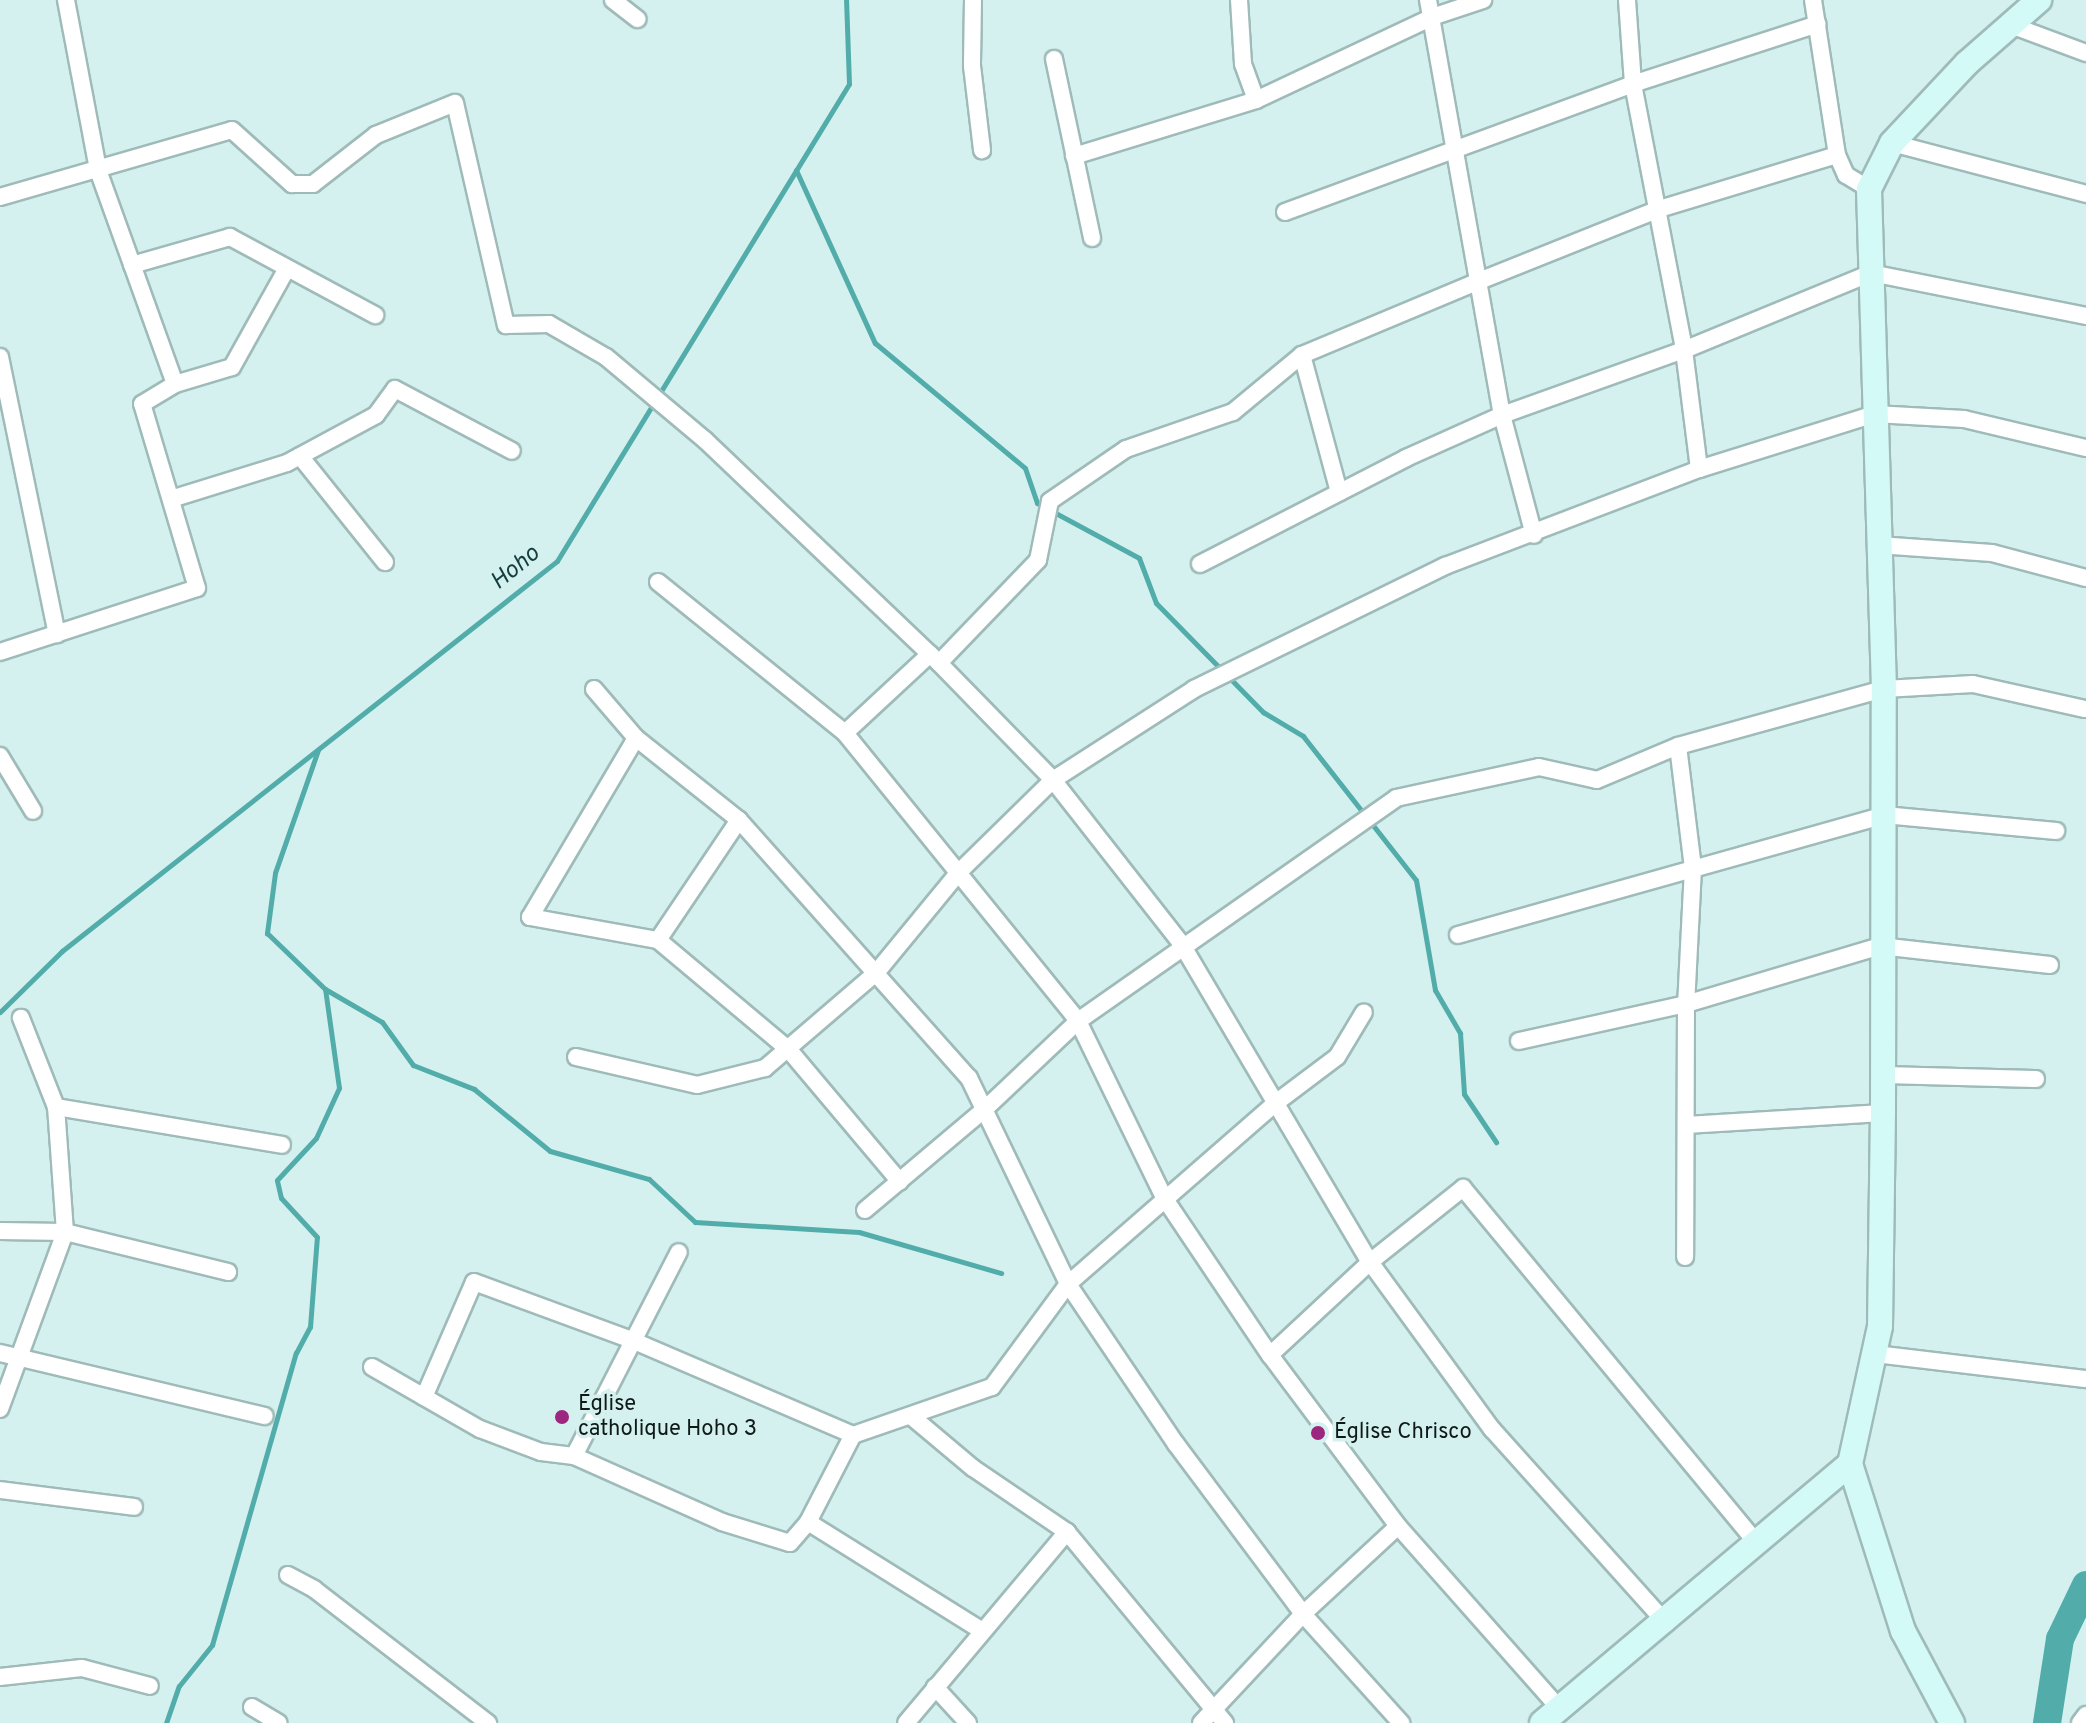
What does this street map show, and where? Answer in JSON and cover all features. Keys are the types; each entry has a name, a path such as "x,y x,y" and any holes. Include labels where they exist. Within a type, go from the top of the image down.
{"street":[{"path":"66,0 98,170 175,384"},
{"path":"613,0 637,19"},
{"path":"973,0 972,66 982,150"},
{"path":"1239,0 1243,64 1256,100"},
{"path":"1428,0 1452,152 1479,281 1502,415 1534,535"},
{"path":"1074,156 1256,100 1432,17 1483,0"},
{"path":"1627,0 1633,84 1684,350 1699,469"},
{"path":"1813,0 1837,155 1846,175 1869,189"},
{"path":"1952,1723 1903,1631 1850,1464 1880,1326 1884,689 1869,189 1892,143 2039,0"},
{"path":"1285,212 1633,84 1818,24"},
{"path":"2011,25 2086,53"},
{"path":"1054,59 1092,238"},
{"path":"0,197 232,130 292,184 313,184 376,135 455,103 506,325 549,324 606,357 705,440 935,658 1053,780 1181,943 1273,1105 1370,1262 1492,1429 1666,1623"},
{"path":"1892,143 2086,194"},
{"path":"845,733 935,658 1038,560 1049,507 1126,449 1233,412 1302,355 1479,281 1659,209 1837,155"},
{"path":"132,265 230,237 375,315"},
{"path":"0,652 197,588 142,404 175,384 232,367 287,268"},
{"path":"1200,564 1339,492 1502,415 1684,350 1871,273 2086,316"},
{"path":"1302,355 1339,492"},
{"path":"0,357 57,634"},
{"path":"171,499 300,456 376,415 395,389 512,451"},
{"path":"576,1057 697,1085 765,1068 876,973 959,872 1053,780 1194,689 1445,566 1534,535 1699,469 1874,414 1964,419 2086,448"},
{"path":"300,456 385,562"},
{"path":"1878,545 1992,553 2086,578"},
{"path":"658,582 845,733 1078,1021 1165,1199 1270,1355 1398,1526 1550,1716 1666,1623 1850,1464"},
{"path":"865,1210 986,1108 1078,1021 1181,943 1396,798 1539,767 1597,780 1678,746 1884,689 1973,684 2085,709"},
{"path":"594,689 636,738 739,820 969,1078 1068,1284 1176,1444 1303,1614 1401,1723"},
{"path":"636,738 530,917 658,940 789,1050 900,1182"},
{"path":"1678,746 1693,868 1686,1004 1685,1257"},
{"path":"0,756 33,811"},
{"path":"1458,935 1884,815 2056,831"},
{"path":"658,940 739,820"},
{"path":"1519,1041 1686,1004 1880,946 2050,965"},
{"path":"424,1397 474,1282 634,1341 853,1435 992,1387 1068,1284 1273,1105 1337,1057 1364,1012"},
{"path":"0,1409 65,1232 56,1107 21,1018"},
{"path":"1883,1075 2036,1079"},
{"path":"56,1107 282,1145"},
{"path":"1686,1125 1883,1113"},
{"path":"1270,1355 1370,1262 1463,1188 1758,1544"},
{"path":"0,1231 65,1232 228,1272"},
{"path":"574,1456 679,1252"},
{"path":"0,1353 265,1416"},
{"path":"1875,1354 2086,1379"},
{"path":"372,1367 480,1429 541,1452 574,1456 722,1522 790,1543 808,1522 853,1435"},
{"path":"911,1416 973,1468 1067,1532 1225,1723"},
{"path":"0,1490 134,1507"},
{"path":"808,1522 981,1630"},
{"path":"1201,1723 1303,1614 1398,1526"},
{"path":"906,1723 981,1630 1067,1532"},
{"path":"288,1575 314,1589 485,1722"},
{"path":"0,1677 82,1668 150,1686"},
{"path":"935,1687 968,1723"},
{"path":"252,1707 279,1723"},
{"path":"2080,1723 2086,1715"}],"waterway":[{"name":"Hoho","path":"0,1012 62,951 557,561 849,84 846,0"},
{"path":"796,170 875,343 1025,468 1037,503 1139,558 1156,603 1263,712 1303,736 1416,880 1435,990 1460,1033 1464,1094 1496,1142"},
{"path":"318,750 275,873 267,933 325,989 382,1022 413,1065 474,1089 550,1151 649,1179 695,1222 859,1232 1001,1273"},
{"path":"166,1723 179,1686 212,1645 296,1353 310,1327 317,1237 281,1198 277,1180 316,1138 339,1088 325,989"},
{"path":"2047,1723 2060,1639 2086,1585"}],"place":[{"name":"Église catholique Hoho 3","path":"562,1417"},
{"name":"Église Chrisco","path":"1318,1433"}]}
